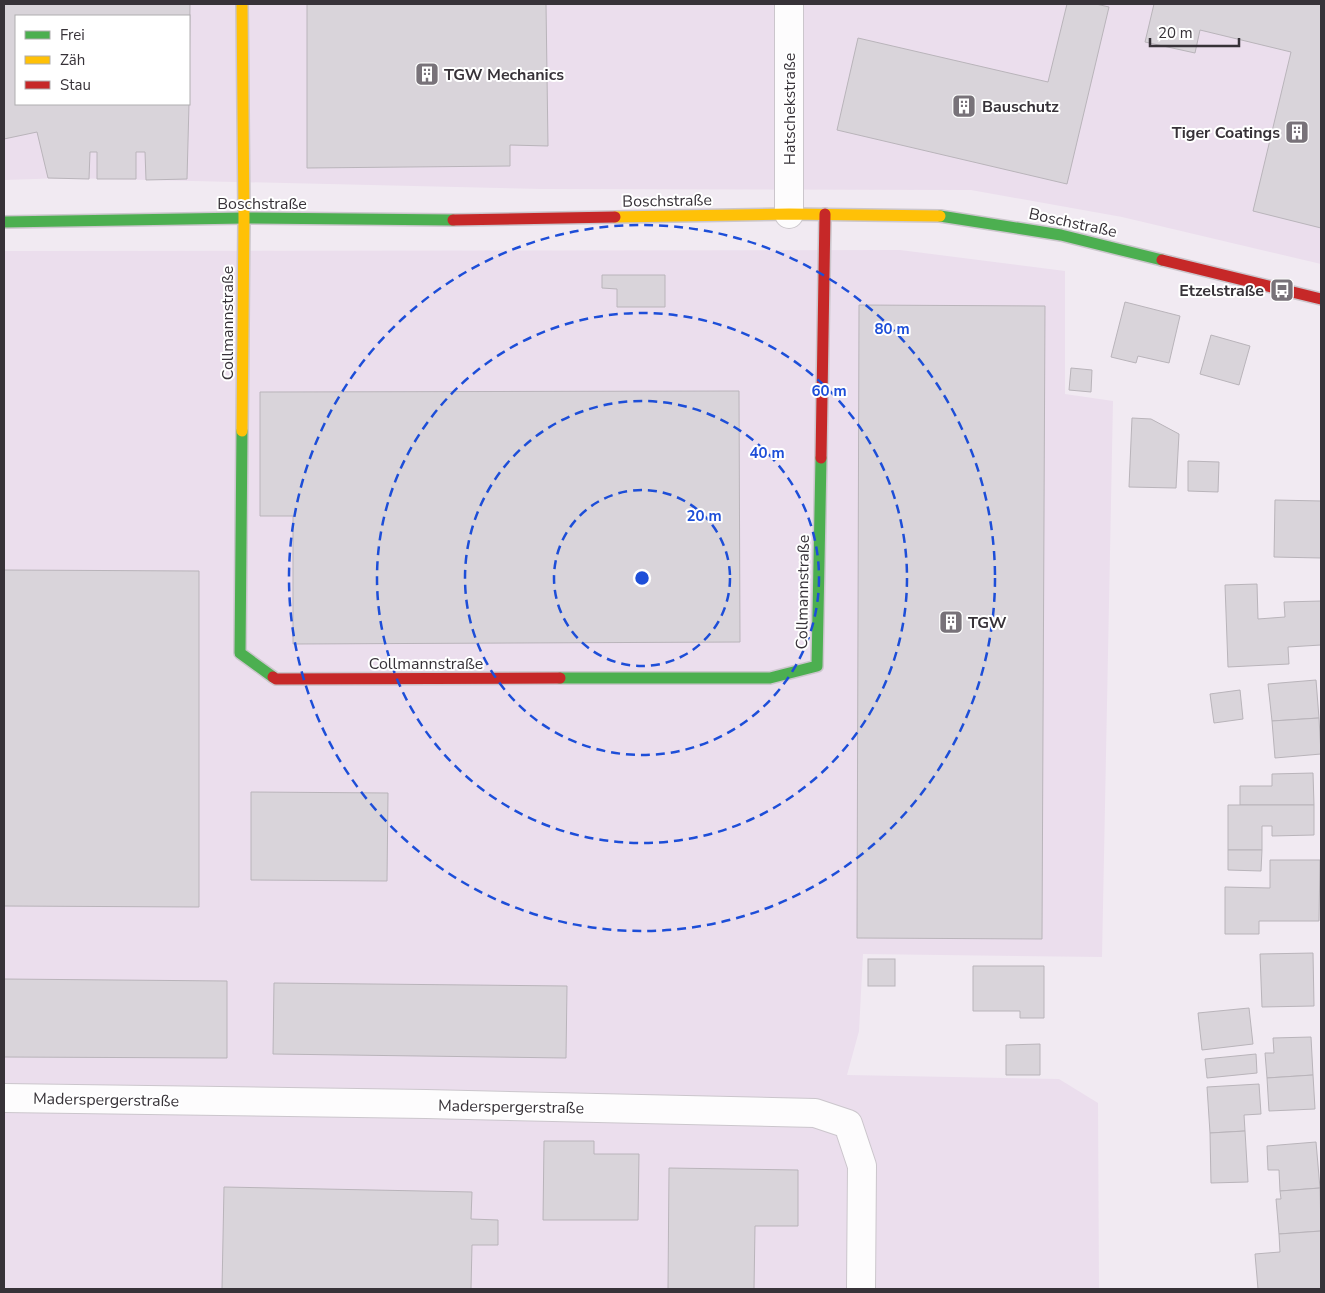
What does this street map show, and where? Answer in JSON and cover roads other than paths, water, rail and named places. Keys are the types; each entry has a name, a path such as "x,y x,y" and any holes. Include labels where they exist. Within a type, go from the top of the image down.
{"street":[{"name":"Collmannstraße","path":"242,4 244,218 240,653 276,679 618,680 770,678 817,666 825,214"},
{"name":"Hatschekstraße","path":"789,4 789,214"},
{"name":"Boschstraße","path":"4,222 244,218 490,220 789,214 948,216 1033,230 1165,259 1321,299"},
{"name":"Maderspergerstraße","path":"4,1098 426,1104 815,1113 848,1124 862,1166 862,1289"}],"place":[{"name":"TGW Mechanics","path":"427,74"},
{"name":"Bauschutz","path":"964,106"},
{"name":"Tiger Coatings","path":"1297,132"},
{"name":"Etzelstraße","path":"1282,290"},
{"name":"TGW","path":"951,622"}]}
